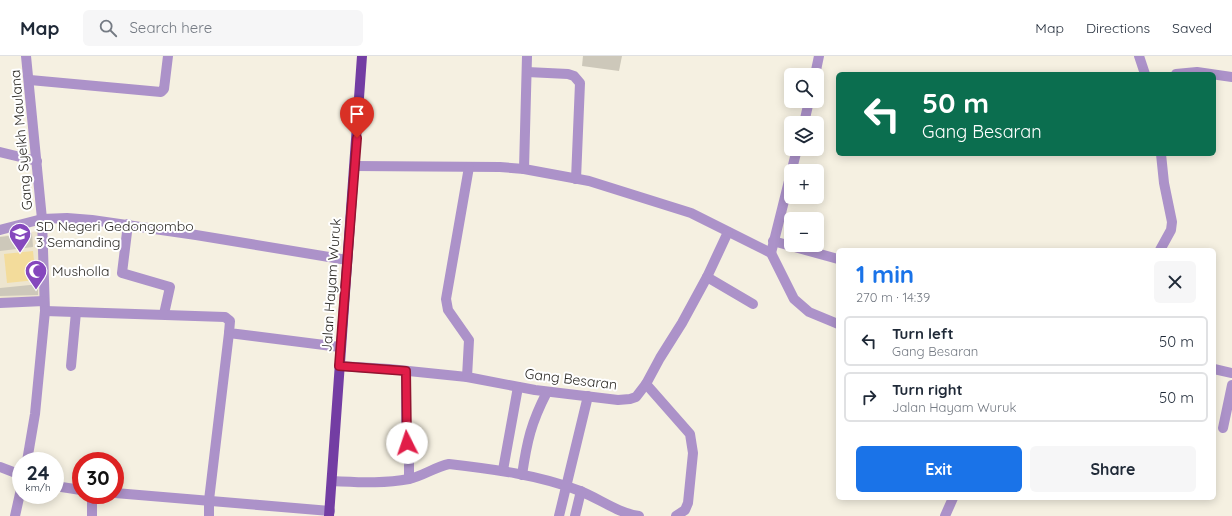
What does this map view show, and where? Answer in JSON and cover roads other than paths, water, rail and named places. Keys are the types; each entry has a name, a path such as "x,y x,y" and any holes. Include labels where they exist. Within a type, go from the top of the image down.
{"main road":[{"name":"Jalan Hayam Wuruk","path":"330,513 340,347 355,166 362,56"}],"street":[{"name":"Gang Syeikh Maulana","path":"26,56 30,80 42,219 44,306 34,414 28,452"},
{"path":"30,80 161,92 164,89 168,56"},
{"path":"524,169 527,56"},
{"path":"816,68 819,56"},
{"path":"1139,56 1144,72"},
{"path":"527,72 568,74 574,76 580,83 576,179"},
{"path":"1216,75 1232,77"},
{"path":"0,152 37,161"},
{"path":"794,156 771,254 794,299 809,312 836,323"},
{"path":"1161,156 1164,183 1172,222 1171,230 1161,248"},
{"path":"355,166 524,169 576,179 691,213 771,254"},
{"path":"467,377 469,340 448,310 446,299 470,167"},
{"path":"0,230 42,219 67,218 128,224 347,260"},
{"path":"128,224 122,273 170,287 164,314"},
{"name":"Gang Besaran","path":"339,366 467,377 547,392 630,400 636,397 646,384 707,277 728,232"},
{"path":"773,241 836,258"},
{"path":"707,277 753,304"},
{"path":"0,303 44,306 76,312 225,317 230,321 209,500 209,516"},
{"path":"72,366 76,312"},
{"path":"229,333 340,347"},
{"path":"1216,369 1232,373"},
{"path":"406,371 406,432 409,454 409,479"},
{"path":"646,384 690,434 693,453 688,503 685,510 676,516"},
{"path":"1223,428 1232,385"},
{"path":"503,470 518,387"},
{"path":"522,475 528,437 535,415 547,392"},
{"path":"559,516 565,486 588,396"},
{"path":"332,482 374,483 409,479 440,466 449,464 503,470 565,486 580,491 630,515 639,516"},
{"path":"0,468 12,472"},
{"path":"575,516 580,491"},
{"path":"124,494 209,500 330,513"},
{"path":"945,516 952,500"},
{"path":"15,516 18,504"},
{"path":"92,504 92,516"}],"place":[{"name":"SD Negeri Gedongombo 3 Semanding","path":"20,254"},
{"name":"Musholla","path":"36,290"}]}
